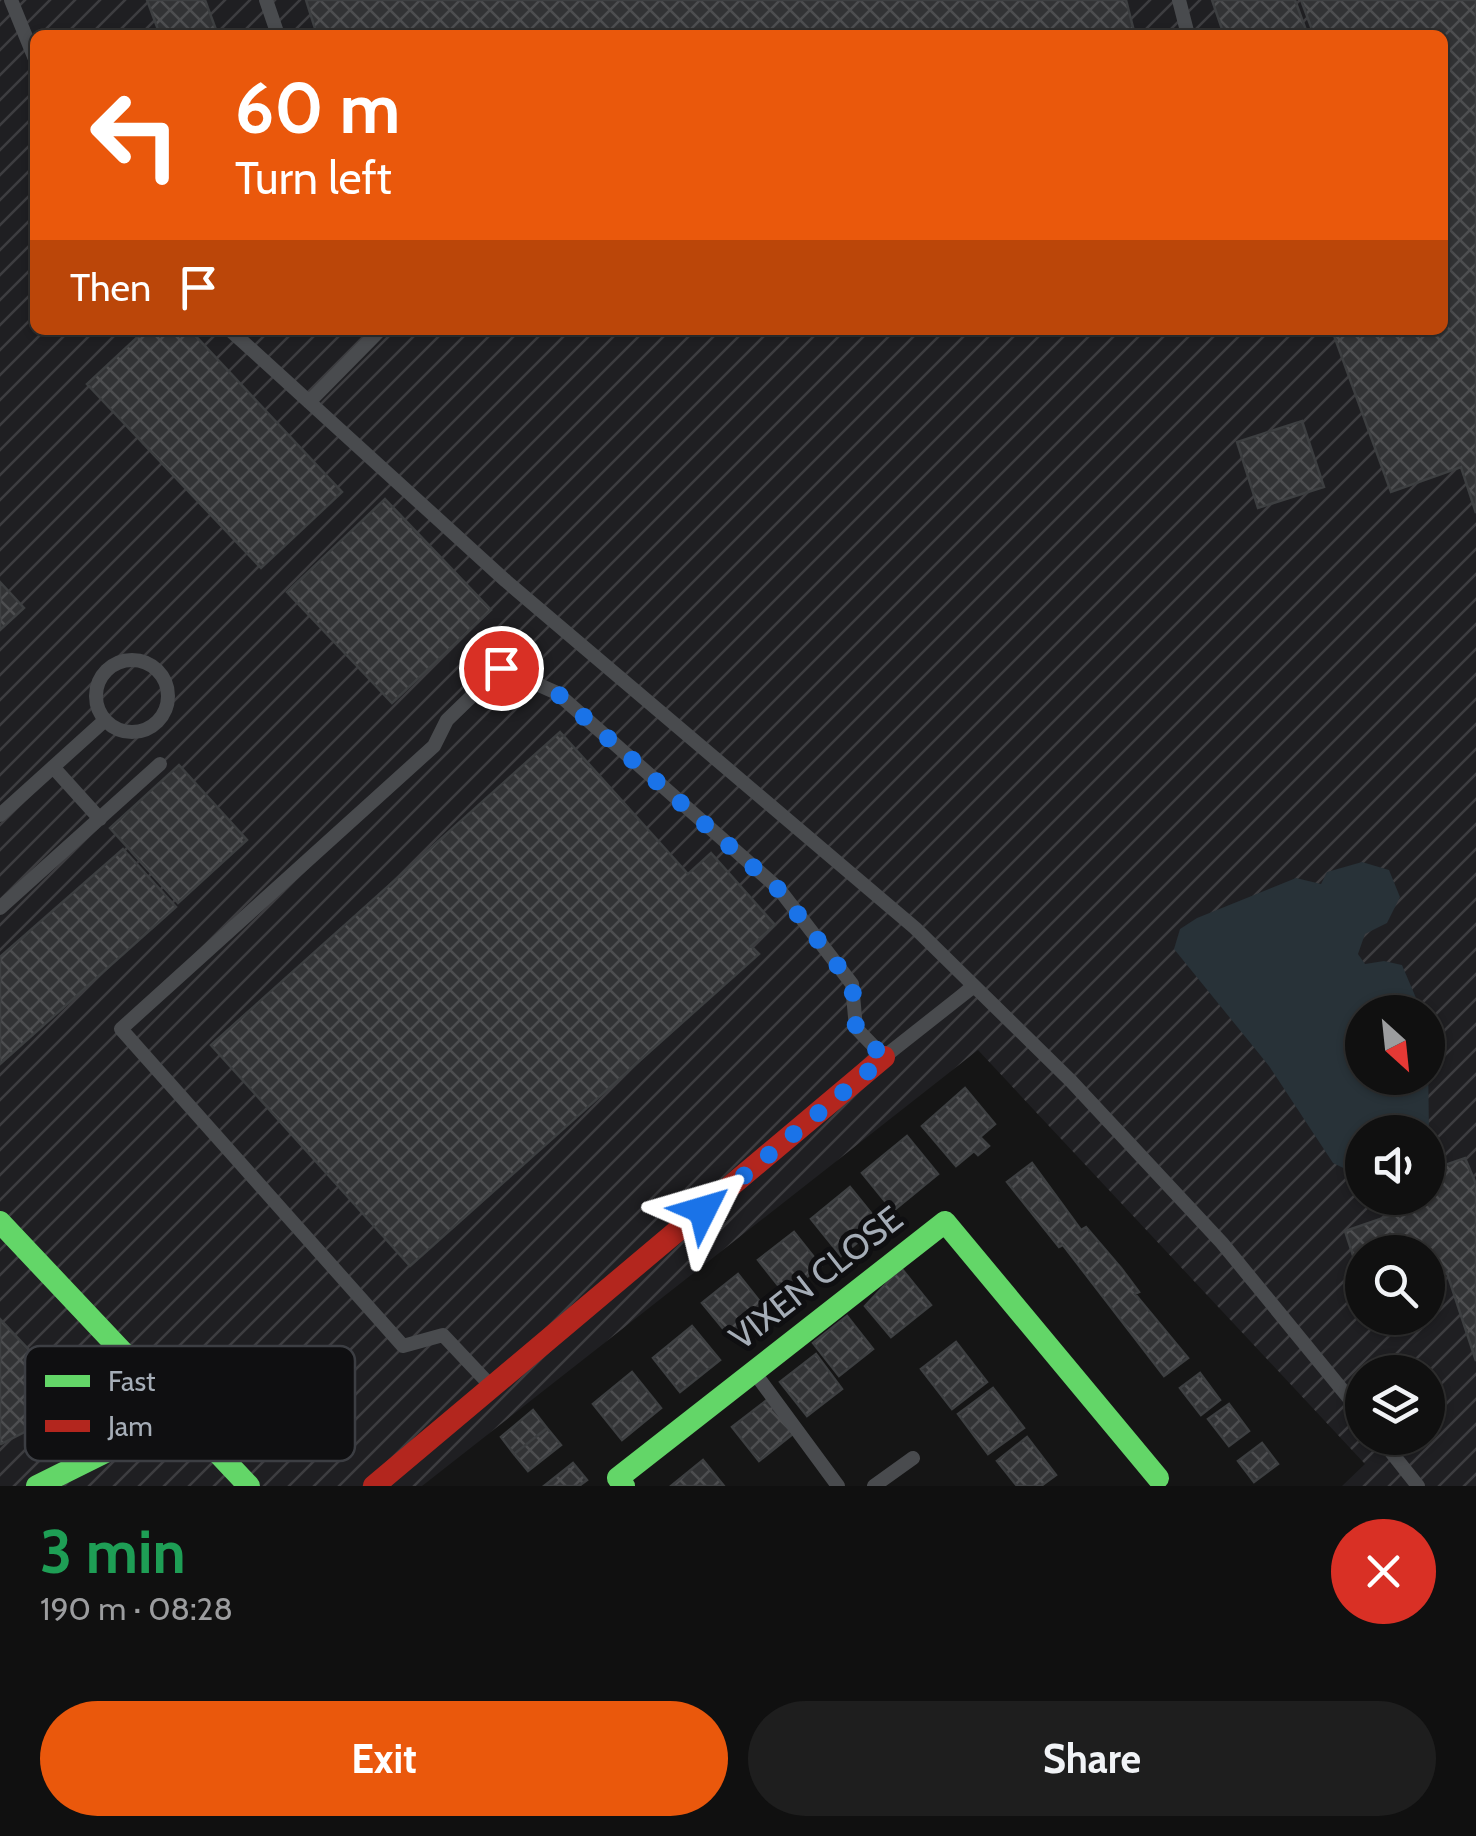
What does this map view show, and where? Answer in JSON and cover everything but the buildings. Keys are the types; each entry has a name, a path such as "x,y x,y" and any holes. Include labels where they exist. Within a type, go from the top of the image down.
{"street":[{"path":"374,1486 884,1058"},
{"path":"0,1222 116,1346"},
{"name":"VIXEN CLOSE","path":"624,1486 618,1478 946,1222 1158,1478"},
{"path":"37,1486 87,1461"},
{"path":"226,1461 250,1486"}],"lane":[{"path":"11,0 30,48"},
{"path":"266,0 276,30"},
{"path":"1179,0 1187,30"},
{"path":"235,335 506,581 915,928 1071,1081 1222,1243 1345,1393"},
{"path":"309,402 376,335"},
{"path":"124,660 144,662 159,672 168,688 167,708 156,724 139,732 120,732 104,721 96,704 97,685 107,669 124,660"},
{"path":"492,1388 443,1334 403,1346 122,1029 434,746 447,720 501,668 557,693 779,890 852,984 856,1028 884,1058 974,986"},
{"path":"0,814 104,721"},
{"path":"0,908 160,764"},
{"path":"53,766 100,819"},
{"path":"754,1372 838,1486"},
{"path":"1393,1455 1418,1486"},
{"path":"874,1486 913,1458"}],"shaded area":[{"path":"0,0 1476,0 1476,1486 1342,1486 1365,1464 1357,1455 1445,1455 1445,1355 1345,1355 1345,1443 978,1050 422,1486 0,1486"},
{"path":"1362,862 1389,870 1400,897 1387,923 1365,934 1358,954 1365,964 1384,961 1402,965 1415,995 1345,995 1345,1095 1429,1095 1429,1115 1345,1115 1345,1169 1333,1163 1269,1066 1174,949 1180,929 1197,918 1296,878 1321,884 1327,872"}],"traffic: fast":[{"path":"0,1222 117,1346"},
{"path":"624,1486 618,1478 945,1222 1158,1478"},
{"path":"37,1486 87,1461"},
{"path":"225,1461 249,1486"}],"traffic: jam":[{"path":"374,1486 884,1057"}],"route":[{"path":"501,668 557,693 779,890 852,984 856,1028 884,1058 703,1210"}]}
